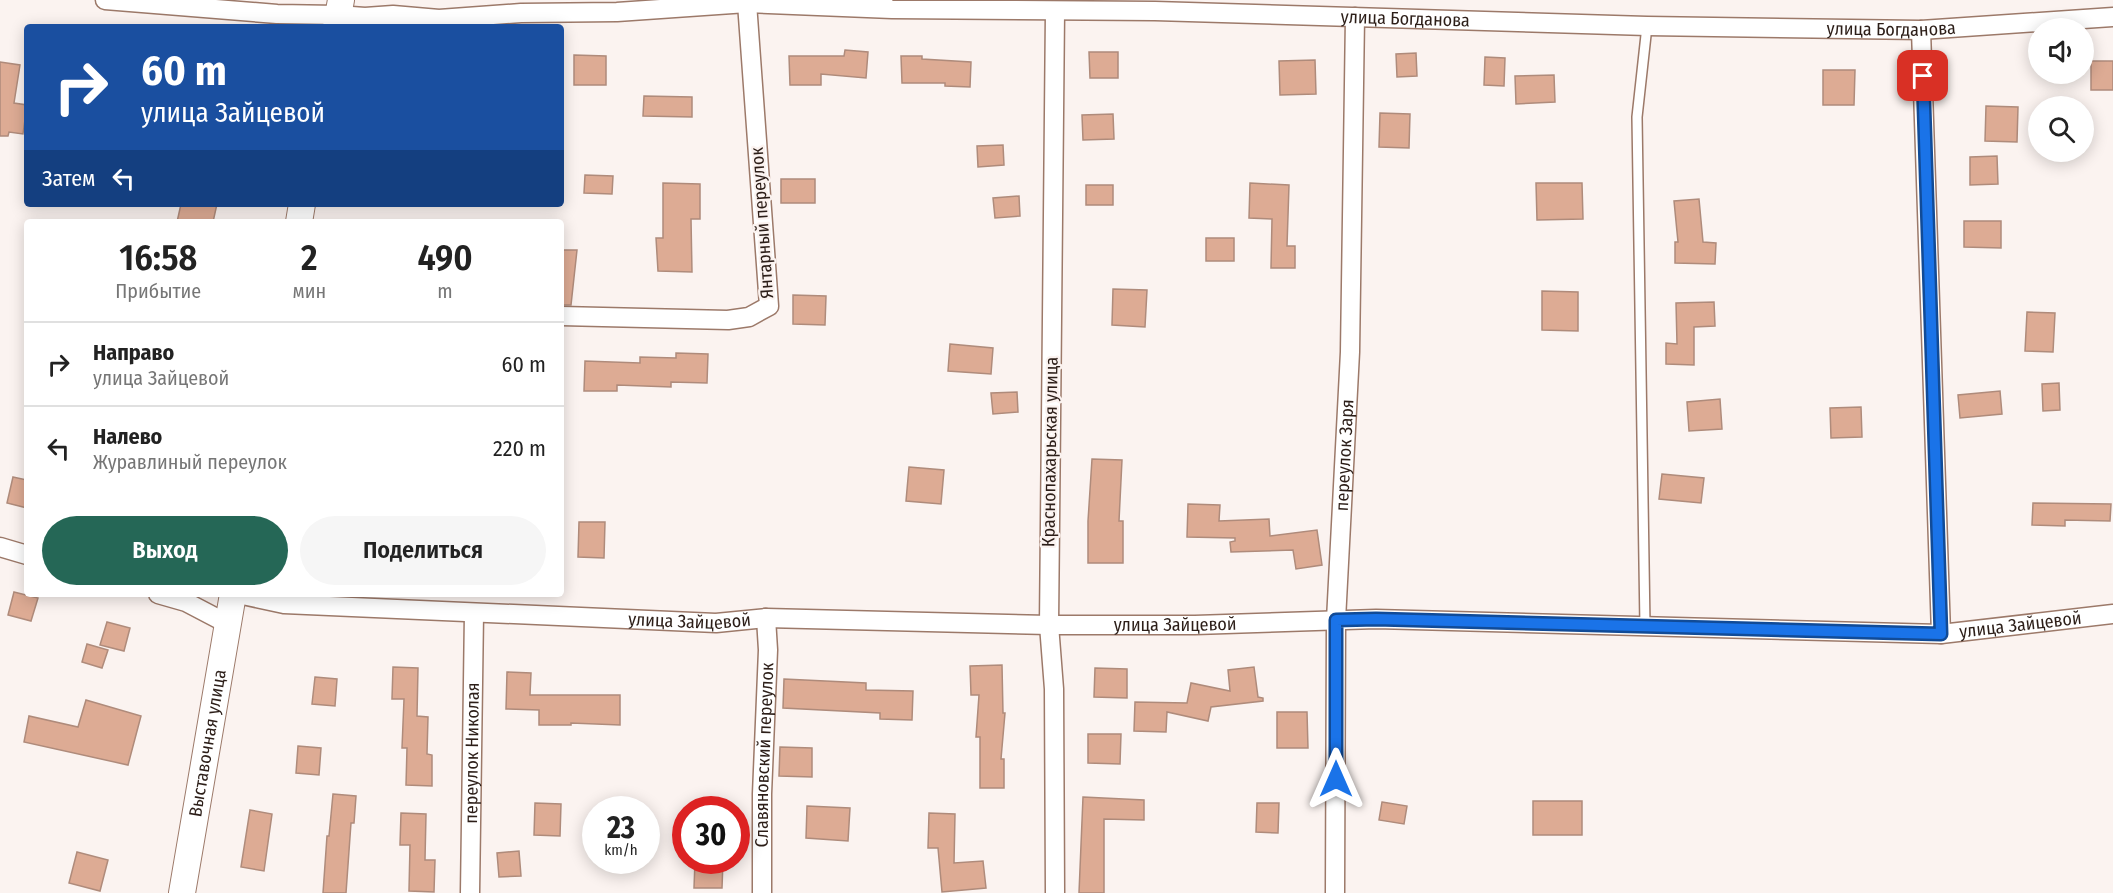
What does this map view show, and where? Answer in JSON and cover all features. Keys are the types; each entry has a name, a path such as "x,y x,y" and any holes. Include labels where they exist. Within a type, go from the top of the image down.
{"street":[{"name":"улица Богданова","path":"105,0 277,14 338,14 365,18 393,15 439,19 521,13 616,12 747,3 892,9 1155,10 1647,27 1921,30 2113,16"},
{"name":"Янтарный переулок","path":"564,316 728,320 749,317 769,306 747,3"},
{"name":"Краснопахарьская улица","path":"1055,11 1049,625 1054,689 1055,893"},
{"name":"переулок Заря","path":"1335,893 1336,620 1350,352 1355,17"},
{"path":"1921,30 1941,634"},
{"path":"0,547 24,554"},
{"path":"168,597 186,602 228,624"},
{"name":"Выставочная улица","path":"182,893 228,624 235,597"},
{"name":"улица Зайцевой","path":"250,597 284,604 717,623 766,618 1049,625 1195,625 1376,619 1941,634 2113,614"},
{"name":"переулок Николая","path":"470,893 474,613"},
{"name":"Славяновский переулок","path":"762,893 762,794 768,650 766,618"}],"lane":[{"path":"1645,626 1637,117 1647,27"}],"building":[{"path":"845,50 868,52 866,78 821,74 821,85 790,85 789,56 844,56"},
{"path":"1089,52 1118,52 1118,78 1090,78"},
{"path":"1416,53 1417,76 1397,77 1396,54"},
{"path":"574,55 606,56 606,85 574,85"},
{"path":"901,56 971,62 970,87 945,86 945,83 902,83"},
{"path":"1485,57 1505,58 1504,86 1484,85"},
{"path":"1315,60 1316,94 1280,95 1279,61"},
{"path":"2094,61 2113,61 2113,90 2091,90 2091,84 2094,84"},
{"path":"0,62 20,65 14,103 24,105 24,127 23,134 9,132 8,136 0,136"},
{"path":"1823,70 1855,70 1854,105 1823,105"},
{"path":"1554,75 1555,102 1516,104 1515,76"},
{"path":"644,96 692,97 692,117 643,116"},
{"path":"1986,106 2018,107 2017,142 1985,141"},
{"path":"1380,113 1410,114 1409,148 1379,147"},
{"path":"1113,114 1114,139 1083,140 1082,115"},
{"path":"1003,145 1004,165 978,167 977,146"},
{"path":"1997,156 1998,184 1970,185 1970,157"},
{"path":"585,175 613,176 612,194 584,193"},
{"path":"781,179 815,179 815,203 781,203"},
{"path":"663,183 700,184 700,219 691,219 692,272 658,271 656,238 663,238"},
{"path":"1250,183 1289,185 1287,246 1295,246 1295,268 1271,268 1272,219 1249,218"},
{"path":"1536,183 1582,183 1583,219 1537,220"},
{"path":"1086,185 1113,185 1113,205 1086,205"},
{"path":"1019,196 1020,216 995,218 993,198"},
{"path":"1699,199 1703,242 1716,243 1715,264 1675,263 1675,242 1678,242 1674,201"},
{"path":"180,207 216,207 214,219 178,219"},
{"path":"1964,221 2001,221 2001,248 1964,247"},
{"path":"1206,238 1234,238 1234,261 1206,261"},
{"path":"564,250 577,250 571,305 564,305"},
{"path":"1113,289 1147,290 1145,327 1112,325"},
{"path":"1542,291 1578,292 1578,331 1542,330"},
{"path":"793,295 826,296 825,325 793,324"},
{"path":"1714,302 1715,326 1694,327 1694,365 1666,364 1666,343 1677,344 1676,303"},
{"path":"2027,312 2055,313 2053,352 2025,351"},
{"path":"950,344 993,348 991,374 948,371"},
{"path":"676,353 708,354 707,383 671,382 671,387 617,385 617,391 584,391 585,361 640,363 640,357 676,358"},
{"path":"2059,383 2060,410 2043,411 2042,384"},
{"path":"2000,391 2002,414 1960,418 1958,395"},
{"path":"1017,392 1018,412 993,414 991,393"},
{"path":"1720,399 1722,429 1689,431 1687,402"},
{"path":"1861,407 1862,437 1831,438 1830,408"},
{"path":"1092,459 1122,460 1119,521 1123,521 1123,563 1088,563"},
{"path":"909,467 944,470 941,504 906,501"},
{"path":"1662,474 1704,478 1701,503 1659,499"},
{"path":"13,477 24,479 24,507 7,503"},
{"path":"2033,503 2111,504 2110,521 2065,520 2065,526 2032,525"},
{"path":"1188,504 1220,505 1219,521 1269,519 1270,536 1317,530 1322,565 1296,569 1293,550 1231,552 1230,542 1235,541 1235,538 1187,537"},
{"path":"579,522 605,522 604,558 578,557"},
{"path":"14,592 24,594 24,597 38,598 31,621 8,615"},
{"path":"107,622 130,628 124,651 100,645"},
{"path":"87,644 108,650 102,668 82,662"},
{"path":"1002,665 1003,713 1005,713 1001,759 1004,759 1004,788 980,788 980,737 976,737 979,695 971,695 970,666"},
{"path":"393,667 418,668 417,716 428,717 427,754 432,755 432,786 406,785 407,748 402,748 404,699 392,699"},
{"path":"1254,667 1258,697 1263,698 1263,701 1211,707 1208,721 1167,712 1166,732 1134,731 1135,702 1187,703 1191,683 1230,691 1228,670"},
{"path":"1095,668 1127,669 1127,698 1094,697"},
{"path":"507,672 531,673 530,695 620,695 620,725 571,723 571,725 539,725 539,710 506,709"},
{"path":"315,677 337,679 335,706 312,704"},
{"path":"784,679 866,683 866,690 913,691 912,720 880,719 880,713 783,708"},
{"path":"86,700 141,716 128,765 24,742 29,716 78,727"},
{"path":"1277,712 1307,712 1308,748 1277,748"},
{"path":"1088,734 1121,734 1120,764 1088,763"},
{"path":"298,746 321,748 319,775 296,773"},
{"path":"780,747 812,748 812,777 779,776"},
{"path":"333,794 356,796 354,823 351,823 346,893 323,893"},
{"path":"1083,797 1144,800 1144,820 1104,819 1104,893 1079,893"},
{"path":"1533,801 1582,801 1582,835 1533,835"},
{"path":"1382,802 1407,806 1404,824 1379,820"},
{"path":"535,803 561,804 560,836 534,835"},
{"path":"1257,803 1279,803 1278,833 1256,832"},
{"path":"807,806 850,808 848,841 806,838"},
{"path":"250,810 272,814 264,871 241,867"},
{"path":"401,813 426,814 425,860 435,860 434,892 409,891 410,845 400,845"},
{"path":"929,813 955,814 954,863 983,861 986,888 942,892 938,848 928,848"},
{"path":"519,851 521,876 499,877 497,853"},
{"path":"77,852 108,860 100,891 69,883"},
{"path":"695,874 723,874 722,888 694,888"}],"route":[{"path":"1336,779 1336,620 1376,619 1941,634 1923,76"}]}
